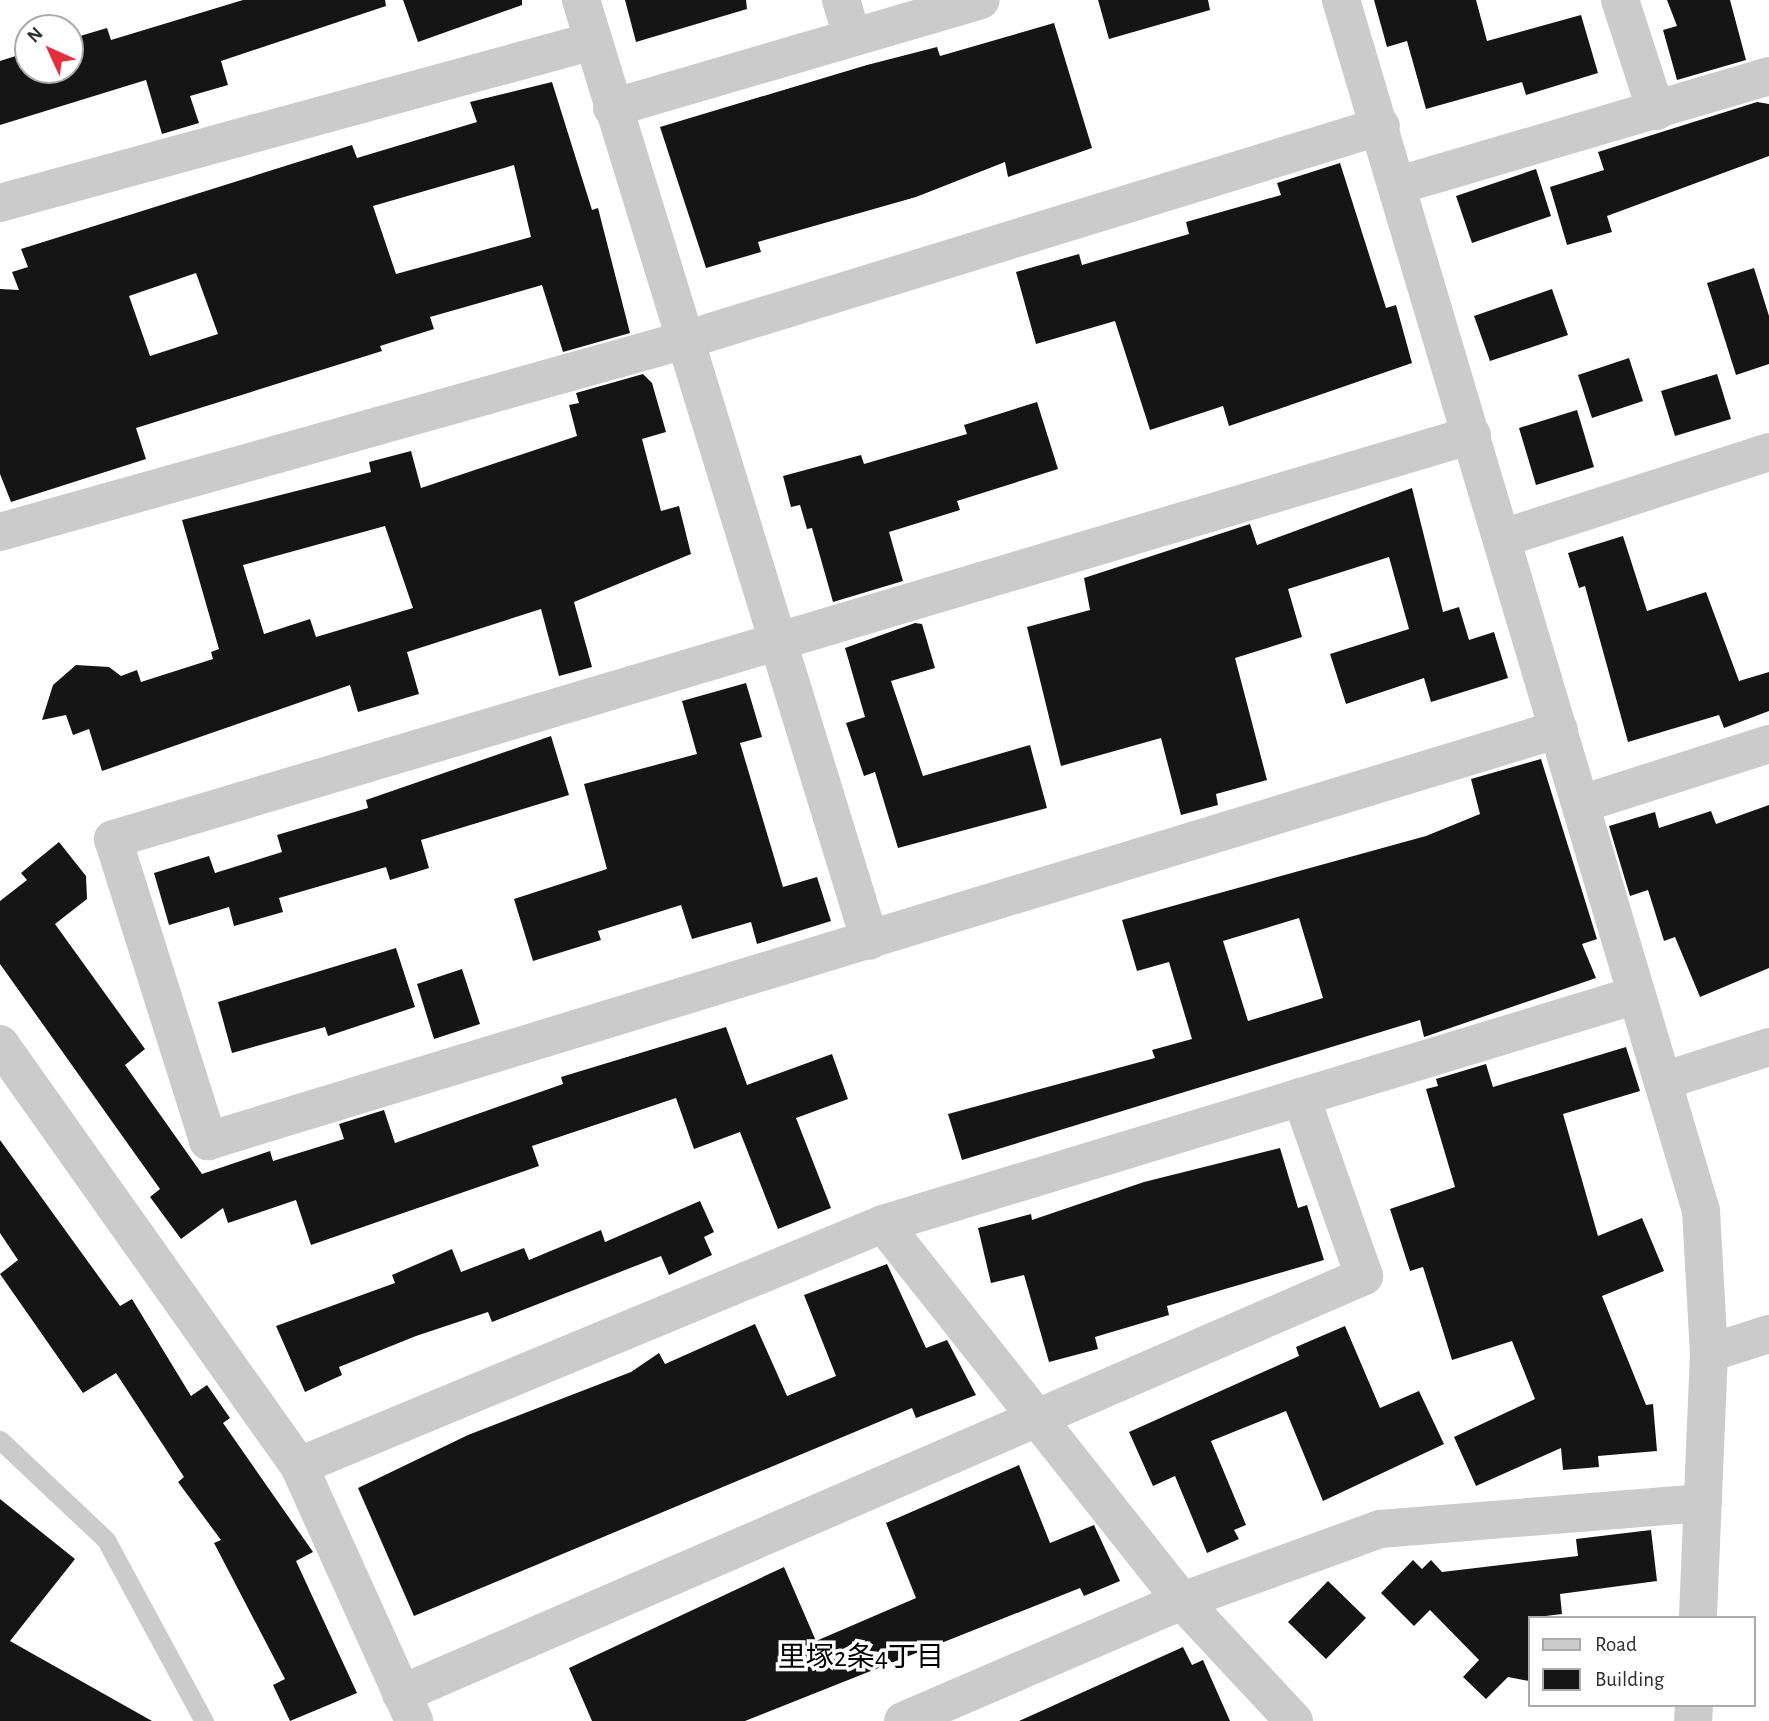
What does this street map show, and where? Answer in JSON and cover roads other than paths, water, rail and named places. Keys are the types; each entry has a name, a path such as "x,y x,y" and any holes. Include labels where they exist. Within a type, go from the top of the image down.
{"street":[{"path":"581,0 611,108 782,643 870,941"},
{"path":"841,0 852,37"},
{"path":"611,108 981,0"},
{"path":"1341,0 1399,185 1581,804 1633,996 1666,1080 1701,1210 1709,1353 1698,1616"},
{"path":"1620,0 1656,111"},
{"path":"0,203 593,41"},
{"path":"1399,185 1769,76"},
{"path":"0,531 685,340 1381,127"},
{"path":"1472,435 782,643 113,839 208,1141 1559,729"},
{"path":"1503,538 1769,452"},
{"path":"1581,804 1769,744"},
{"path":"299,1466 883,1224 1633,996"},
{"path":"0,1044 299,1466 407,1707 1036,1417 1364,1276 1301,1097"},
{"path":"1666,1080 1769,1047"},
{"path":"883,1224 1182,1601 1294,1721"},
{"path":"1709,1353 1769,1334"},
{"path":"903,1721 1182,1601 1380,1529 1703,1503"}],"lane":[{"path":"0,1440 106,1540 204,1721"}],"district":[{"name":"里塚2条4丁目","path":"861,1658"}]}
